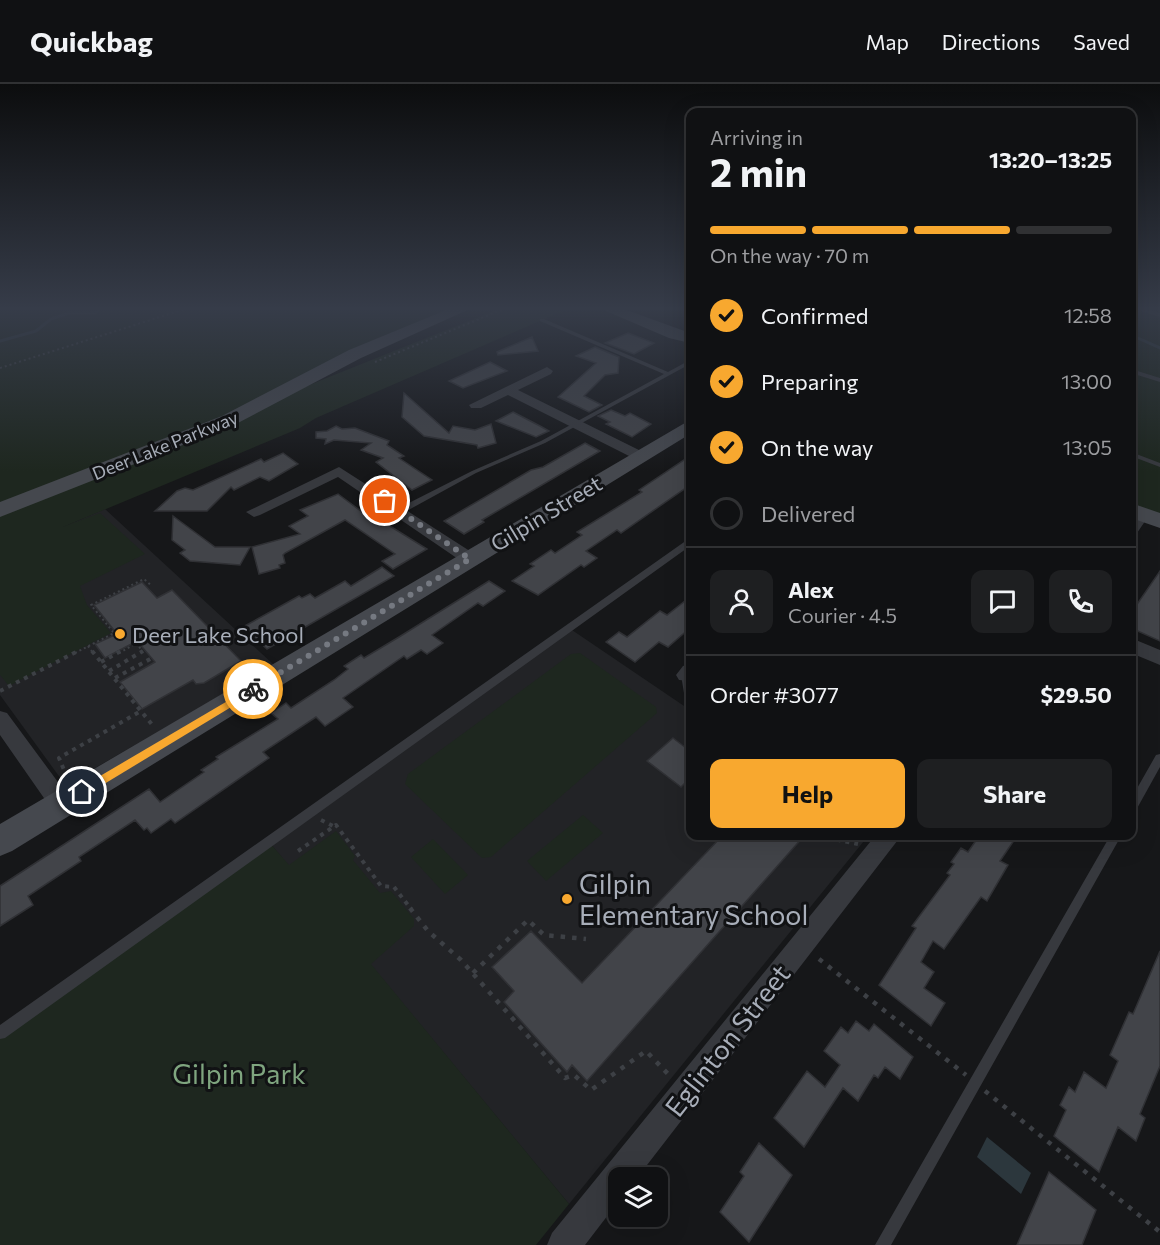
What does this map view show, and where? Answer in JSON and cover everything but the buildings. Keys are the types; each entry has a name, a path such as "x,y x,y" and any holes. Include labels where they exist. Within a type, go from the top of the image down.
{"street":[{"name":"Deer Lake Parkway","path":"0,510 229,420 347,362"},
{"path":"476,405 547,371"},
{"path":"508,390 640,456"},
{"name":"Gilpin Street","path":"0,841 640,456 686,432"},
{"path":"254,512 339,471 470,559"},
{"path":"1136,647 1160,658"},
{"path":"1,721 61,804"},
{"name":"Eglinton Street","path":"564,1245 887,840"}],"lane":[{"path":"641,362 669,374"},
{"path":"400,511 474,472 543,442 686,365"},
{"path":"1136,373 1160,380"},
{"path":"1136,456 1160,465"},
{"path":"0,1033 686,545"},
{"path":"1136,800 1160,758"},
{"path":"883,1245 1114,840"}],"path":[{"path":"0,368 18,362"},
{"path":"0,691 114,633 91,605 144,579 152,586"},
{"path":"101,662 136,644 144,652 109,671"},
{"path":"88,646 157,731"},
{"path":"114,678 152,658"},
{"path":"72,781 65,776 59,758 141,711"},
{"path":"298,851 336,825 360,854 360,860 381,886 394,888 428,931 473,973 565,1078 574,1075 591,1090 646,1051 669,1075"},
{"path":"838,840 858,844"},
{"path":"473,973 528,920 544,936 586,939"},
{"path":"1127,1206 1160,1232"}],"shaded area":[{"name":"Deer Lake School","path":"105,509 274,665 69,783 61,779 0,695 0,554"},
{"name":"Gilpin Elementary School","path":"569,628 686,707 686,840 865,840 569,1204 269,842"},
{"path":"987,1137 1031,1173 1021,1194 977,1157"}],"green space":[{"path":"0,362 340,362 246,407 0,505"},
{"path":"366,362 445,362 316,418 300,428 63,527 100,513 145,554 80,586 87,605 111,633 9,686 0,675 0,515"},
{"path":"1136,362 1160,362 1160,516 1136,506"},
{"path":"580,653 656,707 657,713 491,857 482,858 405,784 408,774 571,654"},
{"path":"583,815 603,833 546,881 527,861"},
{"name":"Gilpin Park","path":"336,831 355,856 353,860 380,893 391,891 414,919 414,926 371,964 569,1204 536,1245 0,1245 0,1033 269,842 289,865"},
{"path":"433,839 468,875 445,894 411,857"}],"way so far":[{"path":"253,689 470,559 385,501"}],"place":[{"name":"Deer Lake School","path":"120,634"},
{"name":"Gilpin Elementary School","path":"567,899"}],"route":[{"path":"82,792 253,689"}]}
